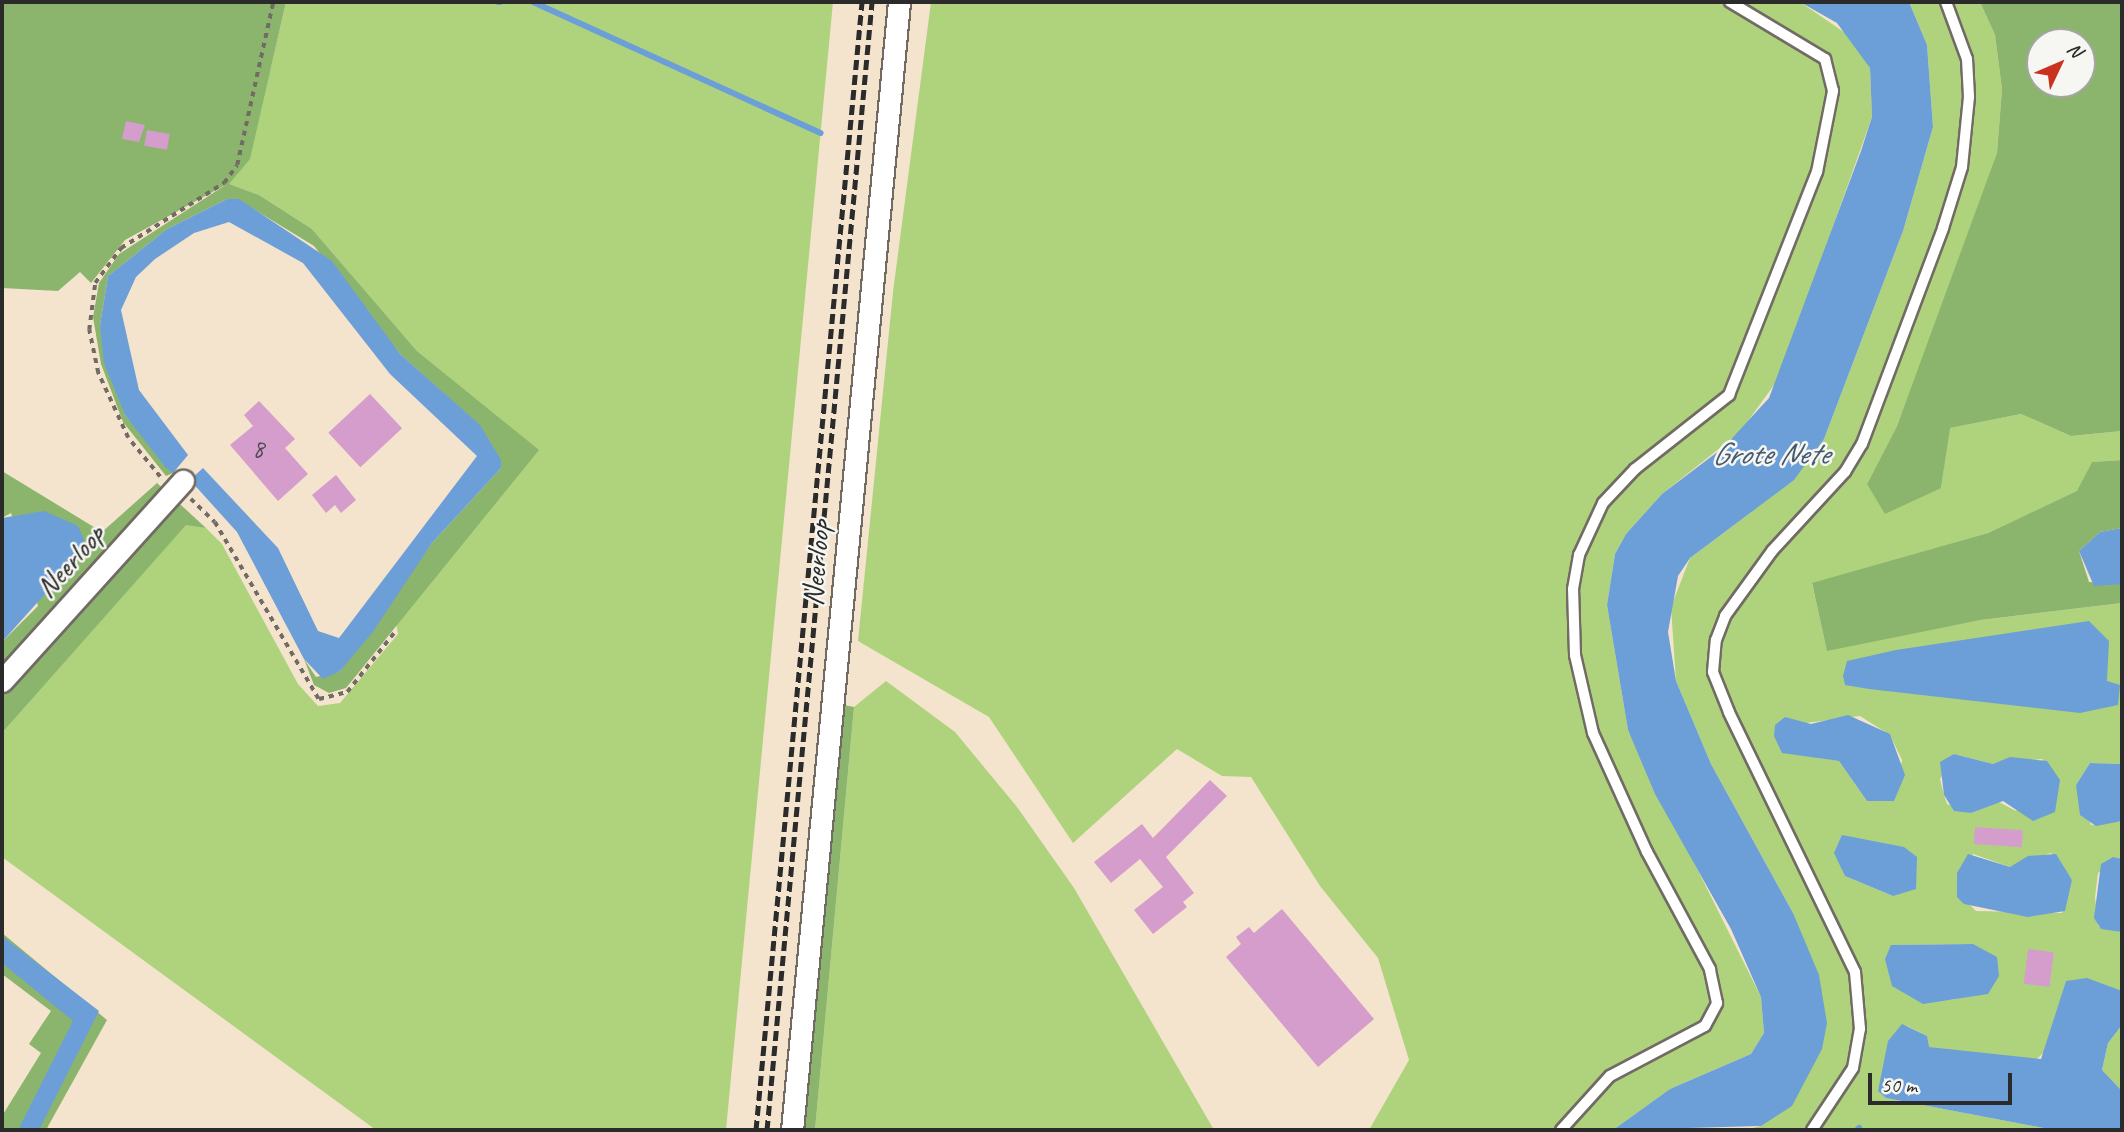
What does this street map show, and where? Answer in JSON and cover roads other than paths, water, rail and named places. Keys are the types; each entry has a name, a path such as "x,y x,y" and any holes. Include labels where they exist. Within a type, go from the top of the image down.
{"street":[{"name":"Neerloop","path":"792,1130 899,2"},
{"name":"Neerloop","path":"2,681 178,486"}],"lane":[{"path":"1561,1130 1610,1076 1705,1026 1717,1003 1710,969 1647,852 1594,733 1575,655 1573,589 1579,555 1603,503 1635,469 1703,421 1733,387 1817,172 1833,91 1825,59 1730,2"},
{"path":"1812,1130 1853,1068 1860,1029 1855,972 1728,712 1713,672 1716,640 1725,615 1772,551 1845,472 1862,444 1943,228 1962,167 1969,97 1967,59 1946,2"}],"water":[{"name":"Grote Nete","path":"1800,2 1909,2 1927,45 1933,127 1903,231 1824,439 1794,480 1690,558 1678,576 1668,632 1676,681 1711,764 1793,913 1819,975 1827,1023 1822,1049 1792,1106 1761,1126 1613,1130 1670,1089 1751,1054 1764,1033 1761,997 1731,929 1655,794 1628,730 1607,605 1615,554 1626,534 1662,494 1724,447 1769,398 1872,117 1870,68 1837,23"},
{"path":"227,199 239,199 332,261 400,354 480,425 501,460 501,468 432,543 372,633 340,671 323,679 304,659 237,532 190,480 203,468 278,548 318,631 339,638 477,456 390,374 303,263 229,222 194,233 155,259 136,277 121,310 139,390 188,455 173,473 166,468 125,415 104,363 100,325 108,276 167,229"},
{"path":"44,511 78,526 87,547 2,642 2,518"},
{"path":"2122,528 2122,584 2094,586 2079,551 2100,532"},
{"path":"2089,621 2109,641 2107,681 2120,685 2118,705 2080,713 1845,685 1843,676 1847,661 1896,650"},
{"path":"1848,715 1890,734 1905,775 1894,801 1867,801 1839,761 1782,753 1774,736 1775,725 1785,717 1811,724"},
{"path":"1954,754 1993,764 2010,757 2047,761 2060,780 2055,812 2033,821 2003,801 1971,813 1954,811 1944,795 1940,762"},
{"path":"2090,763 2122,764 2122,821 2096,826 2080,815 2076,785"},
{"path":"1842,835 1904,847 1917,857 1916,889 1893,896 1845,876 1834,853"},
{"path":"1968,854 2010,867 2028,856 2056,854 2072,880 2065,911 2028,917 1964,904 1957,897 1957,873"},
{"path":"2113,857 2122,859 2122,932 2101,929 2094,918 2101,864"},
{"path":"2,936 99,1011 39,1130 18,1130 73,1021 2,963"},
{"path":"1973,944 1997,957 1999,976 1988,994 1923,1004 1892,986 1885,959 1891,945"},
{"path":"2087,978 2122,991 2122,1025 2108,1043 2102,1070 2122,1091 2122,1130 2054,1130 1886,1098 1878,1091 1888,1041 1902,1024 1927,1036 1929,1047 2041,1059 2066,981"}],"waterway":[{"path":"533,2 821,133"}],"railway":[{"path":"756,1130 862,2"},
{"path":"767,1130 872,2"}]}
